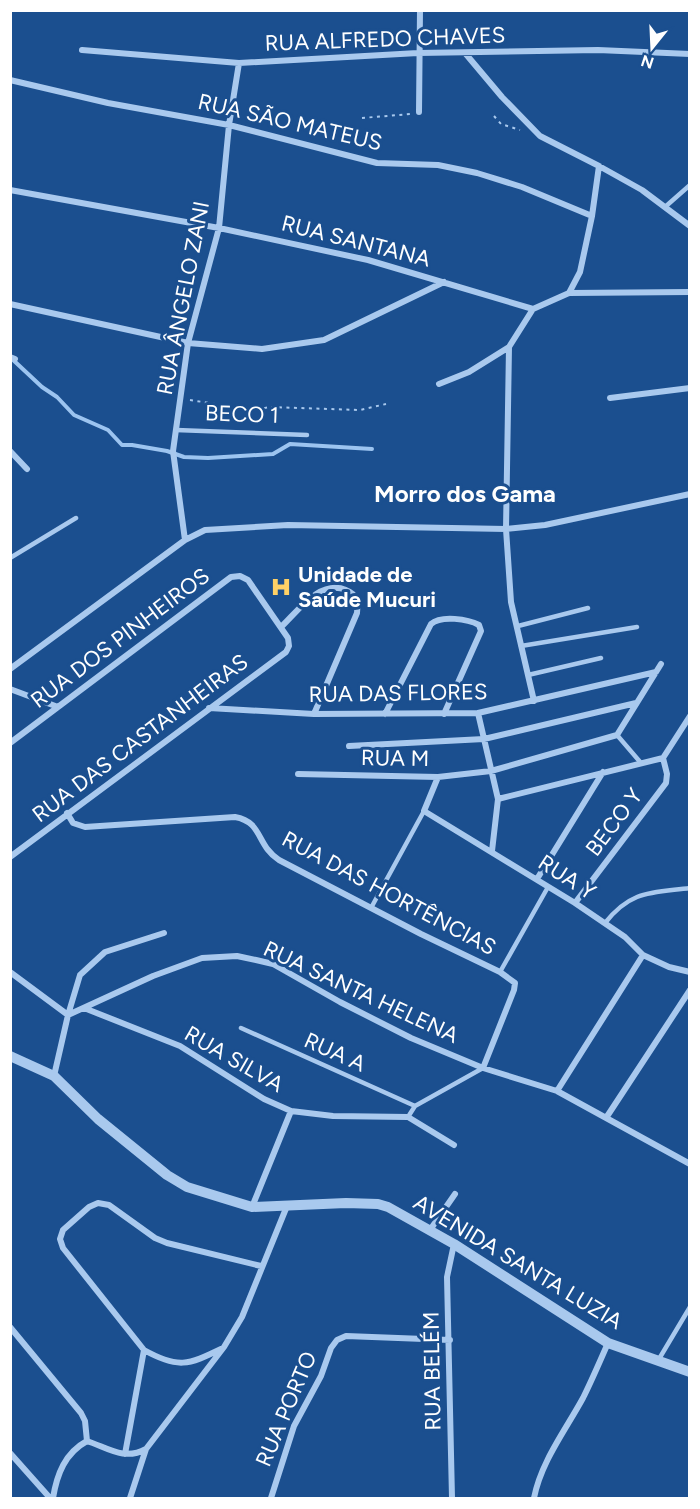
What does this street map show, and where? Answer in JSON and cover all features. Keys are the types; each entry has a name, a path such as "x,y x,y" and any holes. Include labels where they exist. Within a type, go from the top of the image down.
{"street":[{"path":"419,112 420,10"},
{"name":"RUA ALFREDO CHAVES","path":"82,50 239,63 418,53 598,50 690,54"},
{"path":"465,53 502,97 540,136 642,190 690,226"},
{"name":"RUA ÂNGELO ZANI","path":"185,540 173,451 188,343 219,228 228,124 239,63"},
{"name":"RUA SÃO MATEUS","path":"10,80 108,103 228,124 377,163 438,165 477,172 522,187 592,216"},
{"path":"569,293 580,272 592,216 599,166"},
{"name":"RUA SANTANA","path":"10,190 219,228 368,260 532,309"},
{"path":"10,304 188,343 262,349 324,340 444,281"},
{"path":"439,384 469,372 509,347 532,309 569,293 690,292"},
{"path":"509,347 506,530 511,602 534,701"},
{"path":"610,398 690,388"},
{"path":"10,451 27,469"},
{"path":"10,669 185,540 205,530 288,525 506,530 545,525 690,494"},
{"name":"RUA DOS PINHEIROS","path":"10,743 231,577 240,576 248,580 288,638 289,646"},
{"path":"281,627 319,591 328,587 339,587 350,591 358,603 357,613 314,714"},
{"path":"385,714 431,624 436,620 474,622 481,630 444,714"},
{"name":"RUA DAS CASTANHEIRAS","path":"10,856 286,652 289,646"},
{"path":"617,735 661,664"},
{"name":"RUA DAS FLORES","path":"209,708 314,714 478,713 656,672"},
{"path":"10,689 58,706"},
{"path":"349,746 484,739 636,703"},
{"path":"478,713 498,799 492,851"},
{"path":"498,799 663,758 690,716"},
{"name":"RUA M","path":"298,774 438,777 492,771 617,735"},
{"name":"BECO Y","path":"575,903 666,783 668,774 663,758"},
{"path":"537,879 604,772"},
{"path":"424,811 438,777"},
{"name":"RUA Y","path":"424,811 575,903 625,937 643,956 669,967 690,972"},
{"name":"RUA DAS HORTÊNCIAS","path":"67,813 73,823 85,827 236,817 245,819 255,826 265,848 271,855 500,972"},
{"path":"54,1076 80,975 105,952 164,933"},
{"name":"RUA SANTA HELENA","path":"68,1015 153,976 202,958 237,956 273,964 411,1038 483,1068 557,1091 690,1164"},
{"path":"557,1091 643,956"},
{"path":"10,972 68,1015"},
{"path":"483,1068 514,990 515,983 500,972"},
{"path":"606,1118 690,990"},
{"name":"RUA SILVA","path":"84,1008 180,1046 264,1099 291,1111 333,1116 408,1117"},
{"name":"AVENIDA SANTA LUZIA","path":"10,1056 54,1076 98,1119 176,1182 194,1190 252,1207 346,1203 378,1204 397,1211 454,1244 608,1343 690,1372"},
{"path":"252,1207 291,1111"},
{"path":"408,1117 454,1145"},
{"path":"430,1230 455,1194"},
{"path":"224,1347 200,1359 176,1364 144,1350 63,1248 60,1239 63,1230 89,1207 98,1203 109,1205 155,1238 167,1243 261,1266"},
{"path":"130,1498 146,1449 224,1347 242,1317 287,1206"},
{"name":"RUA BELÉM","path":"453,1498 447,1278 454,1244"},
{"path":"10,1327 81,1413 85,1421 87,1441"},
{"name":"RUA PORTO","path":"271,1498 294,1426 337,1340 346,1336 450,1340"},
{"path":"534,1498 546,1461 584,1395 608,1343"},
{"path":"125,1454 144,1350"},
{"path":"52,1498 66,1459 77,1446 87,1441 125,1454 136,1454 146,1449"},
{"path":"10,1453 52,1498"}],"lane":[{"path":"664,207 690,185"},
{"name":"BECO 1","path":"176,430 307,435"},
{"path":"10,558 76,518"},
{"path":"518,627 588,608"},
{"path":"521,646 637,627"},
{"path":"528,675 601,658"},
{"path":"617,735 641,763"},
{"path":"371,908 424,811"},
{"path":"500,972 548,887"},
{"path":"605,923 617,908 639,895 690,888"},
{"name":"RUA A","path":"241,1028 415,1106"},
{"path":"408,1117 415,1106 483,1068"},
{"path":"658,1362 690,1307"}],"path":[{"path":"362,118 419,112"},
{"path":"494,116 501,124 521,130"},
{"path":"180,399 254,410 270,407 360,410 386,404"}],"waterway":[{"path":"11,358 42,387 57,397 74,415 108,430 122,445 167,451 184,457 208,458 273,454 290,444 372,449"}],"place":[{"name":"Unidade de Saúde Mucuri","path":"281,587"}],"district":[{"name":"Morro dos Gama","path":"465,493"}]}
